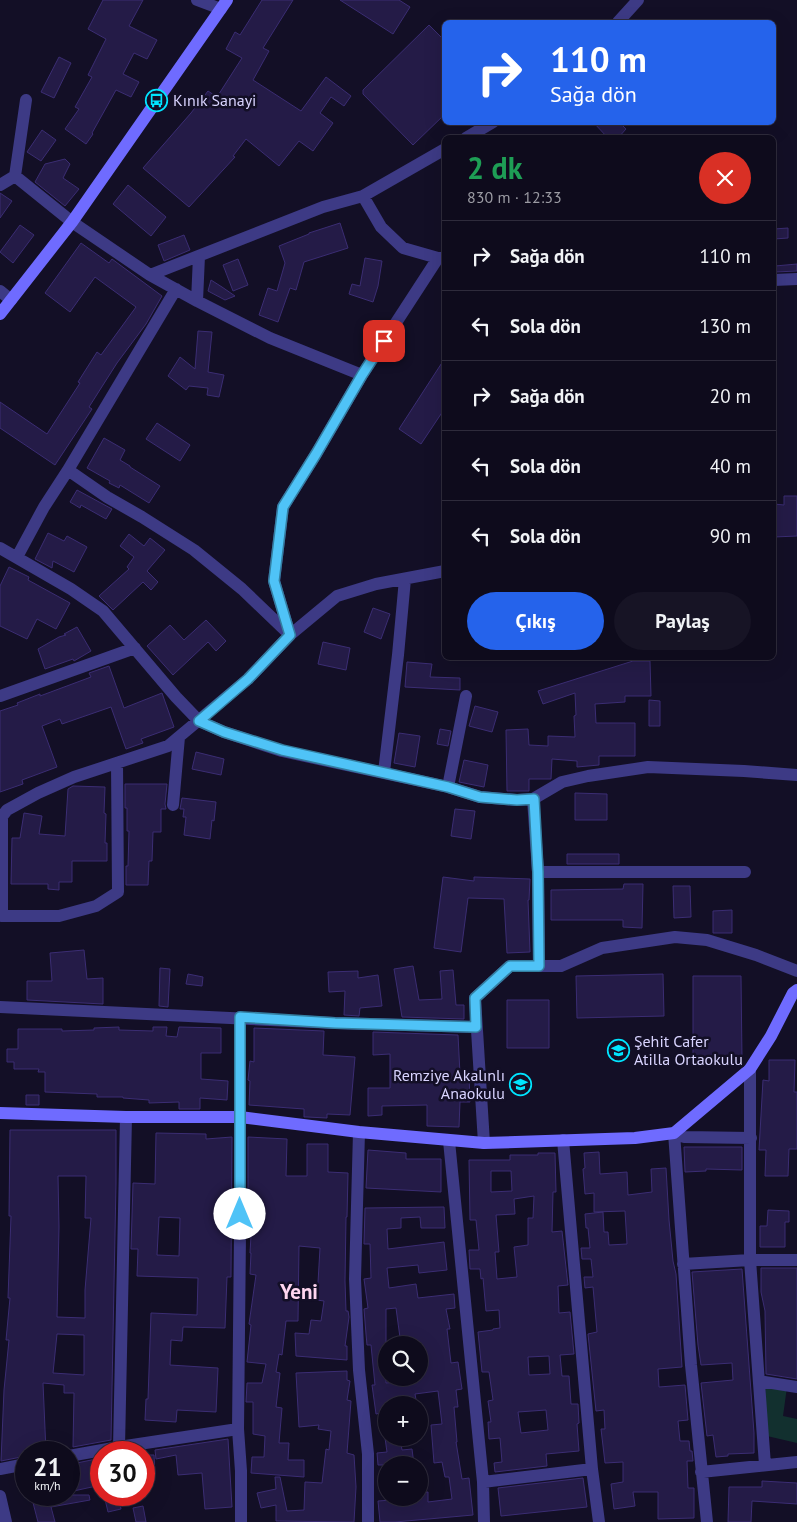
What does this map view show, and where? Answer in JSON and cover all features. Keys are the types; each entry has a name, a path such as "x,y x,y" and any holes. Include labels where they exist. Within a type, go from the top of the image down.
{"street":[{"path":"0,314 72,222 224,5 197,0"},
{"path":"620,20 638,0"},
{"path":"15,176 26,100"},
{"path":"471,135 488,125"},
{"path":"150,275 323,207 363,196 442,151"},
{"path":"15,176 72,222 150,275 270,338 362,375"},
{"path":"0,185 15,176"},
{"path":"290,635 274,581 283,507 362,375 442,258 403,248 381,227 363,196"},
{"path":"197,301 199,256"},
{"path":"776,280 797,279"},
{"path":"16,557 44,507 176,289"},
{"path":"0,291 11,300"},
{"path":"68,470 107,497 194,550 242,589 290,635"},
{"path":"0,548 71,589 103,611 176,697 199,721 224,732 282,750 448,787 480,797 517,800 534,799 562,782 648,767 744,771 797,776"},
{"path":"117,763 118,892 96,906 59,916 2,916 1,817 8,810 38,793 74,777 168,746 248,679 290,635 338,596 376,584 442,572"},
{"path":"384,772 405,579"},
{"path":"0,696 135,648"},
{"path":"448,787 466,696"},
{"path":"174,805 179,737"},
{"path":"534,799 538,872 539,966"},
{"path":"538,872 745,872"},
{"path":"484,1143 475,998 510,966 561,966 602,948 675,937 707,940 756,955 797,971"},
{"path":"674,1133 750,1069 797,990"},
{"path":"0,1007 335,1023 476,1027"},
{"path":"240,1017 238,1429 241,1522"},
{"path":"750,1069 750,1260 765,1465"},
{"path":"0,1113 240,1117 359,1132 484,1143 635,1138 674,1133 684,1137 751,1138"},
{"path":"118,1441 126,1116"},
{"path":"359,1132 354,1279 359,1370 368,1454 368,1522"},
{"path":"674,1133 683,1264 707,1522"},
{"path":"563,1140 592,1469 599,1522"},
{"path":"448,1141 483,1482 484,1522"},
{"path":"683,1264 750,1260 797,1260"},
{"path":"759,1381 797,1387"},
{"path":"155,1441 238,1429"},
{"path":"701,1472 797,1462"},
{"path":"0,1469 15,1466"},
{"path":"483,1482 592,1469"},
{"path":"0,1496 6,1522"}],"green space":[{"path":"765,1385 787,1387 783,1416 797,1419 797,1443 767,1436"}],"building":[{"path":"103,0 143,0 129,26 157,40 147,59 134,53 123,74 139,82 131,97 116,90 86,144 65,129 79,109 75,107 92,77 88,75 106,39 88,29"},
{"path":"262,0 293,0 263,48 269,51 253,80 301,111 326,77 351,96 344,106 331,97 320,113 333,123 313,151 299,141 279,166 246,139 233,156 235,157 189,207 143,168 208,91 217,97 242,58 226,49 235,32 240,35"},
{"path":"340,0 399,0 410,7 393,34"},
{"path":"429,25 442,38 442,117 413,145 363,94 363,90"},
{"path":"59,57 71,63 54,98 41,92"},
{"path":"596,125 622,125 626,129 621,135 605,135"},
{"path":"42,130 56,140 41,161 27,152"},
{"path":"65,159 70,164 63,178 79,189 65,206 35,182 45,164"},
{"path":"128,185 166,217 151,236 113,204"},
{"path":"0,193 12,201 0,218"},
{"path":"340,223 348,248 304,262 296,290 290,288 278,322 259,315 268,288 277,291 285,263 279,246 309,233"},
{"path":"20,225 34,235 13,263 0,252"},
{"path":"788,228 788,238 776,239 776,229"},
{"path":"184,235 190,250 164,261 158,245"},
{"path":"81,243 109,263 112,259 162,296 146,324 117,363 89,407 92,409 55,465 0,428 0,402 47,434 80,383 78,382 97,352 101,355 136,307 95,277 70,312 45,293"},
{"path":"365,258 382,261 373,302 349,294 352,284 360,286"},
{"path":"238,259 248,285 233,291 223,265"},
{"path":"797,264 797,271 776,272 776,266"},
{"path":"211,280 235,296 225,300 208,291"},
{"path":"198,331 212,332 208,372 224,375 219,397 207,395 208,388 189,386 186,390 168,376 180,357 195,369"},
{"path":"442,363 442,412 421,444 399,429"},
{"path":"157,423 190,445 180,461 146,439"},
{"path":"104,438 125,450 120,460 160,486 149,503 120,485 119,488 109,483 110,481 87,468"},
{"path":"77,490 112,509 106,519 81,505 80,508 70,502"},
{"path":"784,496 797,496 797,536 776,537 776,504 784,505"},
{"path":"48,533 64,541 67,536 87,547 74,572 53,561 52,568 35,559"},
{"path":"129,534 144,546 150,538 165,550 147,571 158,582 151,590 143,582 113,610 99,596 129,569 127,567 134,557 120,546"},
{"path":"9,567 29,577 28,580 70,603 56,629 37,619 27,639 0,626 0,586"},
{"path":"373,608 390,614 381,639 364,632"},
{"path":"206,620 226,641 216,651 208,642 173,675 147,646 170,625 184,640"},
{"path":"77,627 91,651 74,661 73,659 45,669 38,649 66,635 64,634"},
{"path":"323,642 350,648 346,670 318,664"},
{"path":"633,661 650,661 651,696 625,696 625,702 595,704 596,723 635,723 635,756 599,756 599,765 577,767 577,761 552,759 551,779 529,779 529,791 507,791 506,730 528,729 529,745 548,746 548,736 575,737 575,693 543,704 538,691"},
{"path":"407,662 432,664 430,677 460,678 460,690 405,687"},
{"path":"109,666 124,708 162,693 174,727 141,739 143,743 126,749 111,707 62,724 60,719 42,726 57,767 22,780 23,784 0,792 0,711 18,705 17,703 40,694 40,696 91,677 89,673"},
{"path":"649,700 660,701 660,726 649,726"},
{"path":"475,706 498,712 492,732 469,726"},
{"path":"440,729 451,731 448,746 437,744"},
{"path":"399,733 420,736 415,767 394,763"},
{"path":"196,752 224,759 221,775 192,769"},
{"path":"464,760 488,765 484,787 459,782"},
{"path":"125,784 167,784 166,809 161,809 161,832 153,832 152,861 149,861 148,885 126,885 129,831 127,831 127,808 125,808"},
{"path":"73,786 105,787 104,813 106,814 105,843 107,843 107,861 72,861 72,882 59,882 59,890 48,889 48,884 11,884 12,838 20,838 24,813 42,816 39,834 65,836 68,789"},
{"path":"575,793 607,794 607,820 575,820"},
{"path":"182,798 216,802 210,839 184,835 186,817 183,817 184,809 180,809"},
{"path":"455,809 475,811 471,839 451,836"},
{"path":"567,854 619,854 619,864 567,864"},
{"path":"443,877 474,881 474,877 530,879 528,900 530,952 507,953 504,899 468,898 461,952 434,948"},
{"path":"624,884 643,884 642,928 623,927 623,920 551,920 551,890 623,889"},
{"path":"673,886 690,886 691,917 674,918"},
{"path":"732,910 732,933 713,933 713,911"},
{"path":"84,950 87,979 103,978 103,1004 27,1000 27,981 52,981 50,953"},
{"path":"413,966 419,1000 442,999 440,971 453,970 456,1005 464,1005 464,1019 402,1017 394,969"},
{"path":"160,968 170,969 168,1007 159,1006"},
{"path":"358,971 358,978 378,975 382,1006 360,1008 359,1016 344,1015 345,991 329,992 328,972"},
{"path":"188,974 203,977 202,986 186,984"},
{"name":"Şehit Cafer Atilla Ortaokulu","path":"663,974 664,1016 577,1018 576,976"},
{"path":"693,976 741,976 742,1060 693,1061"},
{"name":"Remziye Akalınlı Anaokulu","path":"507,1000 549,1000 549,1048 507,1048"},
{"path":"119,1027 119,1030 153,1031 153,1027 167,1027 166,1036 177,1037 179,1027 221,1028 221,1053 201,1053 201,1079 228,1081 227,1100 200,1098 200,1109 179,1109 179,1102 149,1103 149,1100 123,1097 97,1097 97,1094 45,1092 45,1072 38,1072 39,1069 14,1069 14,1062 7,1062 7,1049 18,1049 18,1029 62,1029 62,1031"},
{"path":"254,1028 324,1031 323,1055 355,1057 350,1115 327,1114 327,1118 304,1117 304,1109 249,1105 250,1081 248,1080 250,1061 254,1062"},
{"path":"373,1032 458,1035 460,1074 469,1074 470,1102 460,1102 459,1127 427,1126 427,1105 382,1106 382,1115 368,1116 368,1088 390,1088 390,1054 373,1055"},
{"path":"769,1060 795,1060 794,1092 797,1092 797,1149 789,1149 788,1176 765,1176 766,1150 759,1150 763,1080 769,1081"},
{"path":"26,1095 39,1095 39,1105 26,1105"},
{"path":"10,1130 116,1130 111,1440 90,1441 90,1444 80,1446 80,1441 73,1441 74,1393 64,1393 64,1385 43,1383 46,1441 15,1441 15,1458 1,1461 4,1390 9,1340 6,1340 10,1298 8,1298 11,1216 9,1216","holes":["58,1176 86,1176 85,1218 91,1218 85,1290 85,1318 57,1317","57,1334 84,1335 84,1375 53,1373"]},
{"path":"156,1133 206,1134 206,1139 232,1137 231,1277 227,1277 225,1328 183,1327 182,1341 171,1340 170,1365 218,1368 216,1412 177,1410 176,1422 145,1420 146,1399 148,1399 151,1313 197,1315 198,1278 137,1276 138,1249 131,1249 133,1183 155,1184","holes":["159,1217 180,1218 179,1256 157,1255"]},
{"path":"248,1137 287,1139 286,1176 307,1176 307,1144 328,1144 328,1172 348,1173 345,1281 346,1311 348,1311 349,1317 345,1346 347,1346 347,1360 296,1356 295,1333 309,1334 311,1320 321,1321 324,1301 317,1300 320,1248 299,1246 298,1321 286,1321 282,1355 279,1354 276,1372 280,1373 276,1407 282,1408 279,1443 289,1443 288,1460 304,1460 304,1477 251,1473 252,1457 264,1457 265,1436 253,1434 253,1402 246,1402 247,1383 262,1383 266,1364 247,1362 251,1325 249,1324 256,1275 250,1274 253,1200 248,1199"},
{"path":"684,1147 742,1147 742,1170 706,1169 706,1171 685,1172"},
{"path":"368,1150 406,1153 406,1159 441,1159 441,1192 366,1188"},
{"path":"599,1152 600,1174 627,1172 628,1195 652,1192 651,1169 666,1168 682,1367 658,1369 659,1387 685,1385 688,1420 678,1421 680,1441 689,1441 690,1451 692,1451 693,1461 687,1461 688,1488 694,1488 694,1518 658,1519 658,1492 633,1492 635,1506 614,1509 611,1484 623,1482 623,1462 605,1463 601,1429 605,1429 604,1410 596,1411 588,1334 597,1332 593,1287 585,1288 584,1277 593,1277 591,1259 582,1259 581,1248 590,1248 585,1214 603,1212 604,1232 608,1232 609,1245 627,1244 625,1211 594,1212 594,1193 585,1194 584,1153"},
{"path":"538,1153 555,1153 556,1192 553,1192 552,1232 562,1231 568,1285 558,1286 559,1313 570,1312 574,1354 560,1355 562,1376 569,1376 571,1404 578,1404 579,1451 546,1454 547,1466 495,1472 494,1463 502,1462 500,1438 489,1439 488,1422 491,1422 488,1401 493,1400 489,1372 482,1372 478,1332 500,1328 499,1310 486,1311 483,1278 481,1279 480,1269 470,1269 469,1250 479,1250 476,1220 470,1220 469,1160 510,1160 510,1155 538,1155","holes":["491,1171 511,1171 512,1191 491,1192","534,1196 533,1218 528,1218 528,1245 514,1247 517,1277 497,1279 495,1252 499,1252 496,1215 515,1214 514,1199","549,1356 550,1374 529,1375 528,1357","546,1410 548,1430 521,1433 518,1412"]},
{"path":"444,1207 445,1228 421,1228 420,1217 401,1218 401,1228 387,1229 388,1249 444,1242 447,1270 419,1273 418,1265 387,1268 389,1288 416,1284 418,1298 454,1294 455,1308 446,1309 450,1329 447,1329 451,1363 458,1362 462,1389 456,1390 458,1407 454,1407 456,1442 462,1479 469,1478 473,1515 380,1522 378,1506 428,1506 428,1502 452,1499 449,1477 445,1477 442,1462 434,1463 431,1425 442,1424 438,1391 415,1394 415,1396 378,1396 378,1414 376,1414 372,1385 375,1385 371,1345 367,1345 364,1309 368,1308 364,1279 371,1278 370,1244 364,1244 365,1208"},
{"path":"768,1210 789,1211 789,1222 785,1222 785,1247 760,1247 760,1226 767,1226"},
{"path":"761,1268 797,1268 797,1379 766,1374 765,1311 761,1292"},
{"path":"742,1269 754,1453 728,1454 728,1456 716,1457 713,1435 707,1436 701,1383 733,1380 732,1363 701,1365 692,1272"},
{"path":"347,1371 347,1380 350,1381 347,1400 351,1401 347,1453 354,1455 356,1487 354,1522 276,1521 276,1505 261,1508 257,1493 276,1489 275,1477 280,1477 287,1511 304,1510 305,1482 322,1483 326,1449 329,1450 331,1431 318,1429 319,1425 299,1427 296,1373"},
{"path":"228,1439 232,1507 205,1509 202,1473 178,1475 176,1455 156,1459 155,1450"},
{"path":"386,1446 401,1446 402,1450 412,1449 413,1456 378,1456 378,1465 377,1453 387,1452"},
{"path":"90,1460 90,1487 80,1490 80,1462"},
{"path":"583,1478 587,1507 501,1516 498,1488"},
{"path":"762,1481 797,1483 797,1504 752,1501 751,1522 728,1522 729,1487 762,1487"},
{"path":"80,1495 89,1495 90,1500 80,1502"},
{"path":"34,1506 57,1506 51,1507 55,1522 38,1522"},
{"path":"107,1506 120,1506 121,1509 108,1512"},
{"path":"143,1506 146,1522 136,1522 133,1508"}],"place":[{"name":"Kınık Sanayi","path":"157,100"},
{"name":"Şehit Cafer Atilla Ortaokulu","path":"618,1050"},
{"name":"Remziye Akalınlı Anaokulu","path":"521,1084"}],"district":[{"name":"Yeni","path":"299,1291"}],"route":[{"path":"240,1214 240,1017 335,1023 476,1027 475,998 510,966 539,966 538,872 534,799 517,800 480,797 448,787 282,750 224,732 199,721 248,679 290,635 274,581 283,507 384,341"}]}
